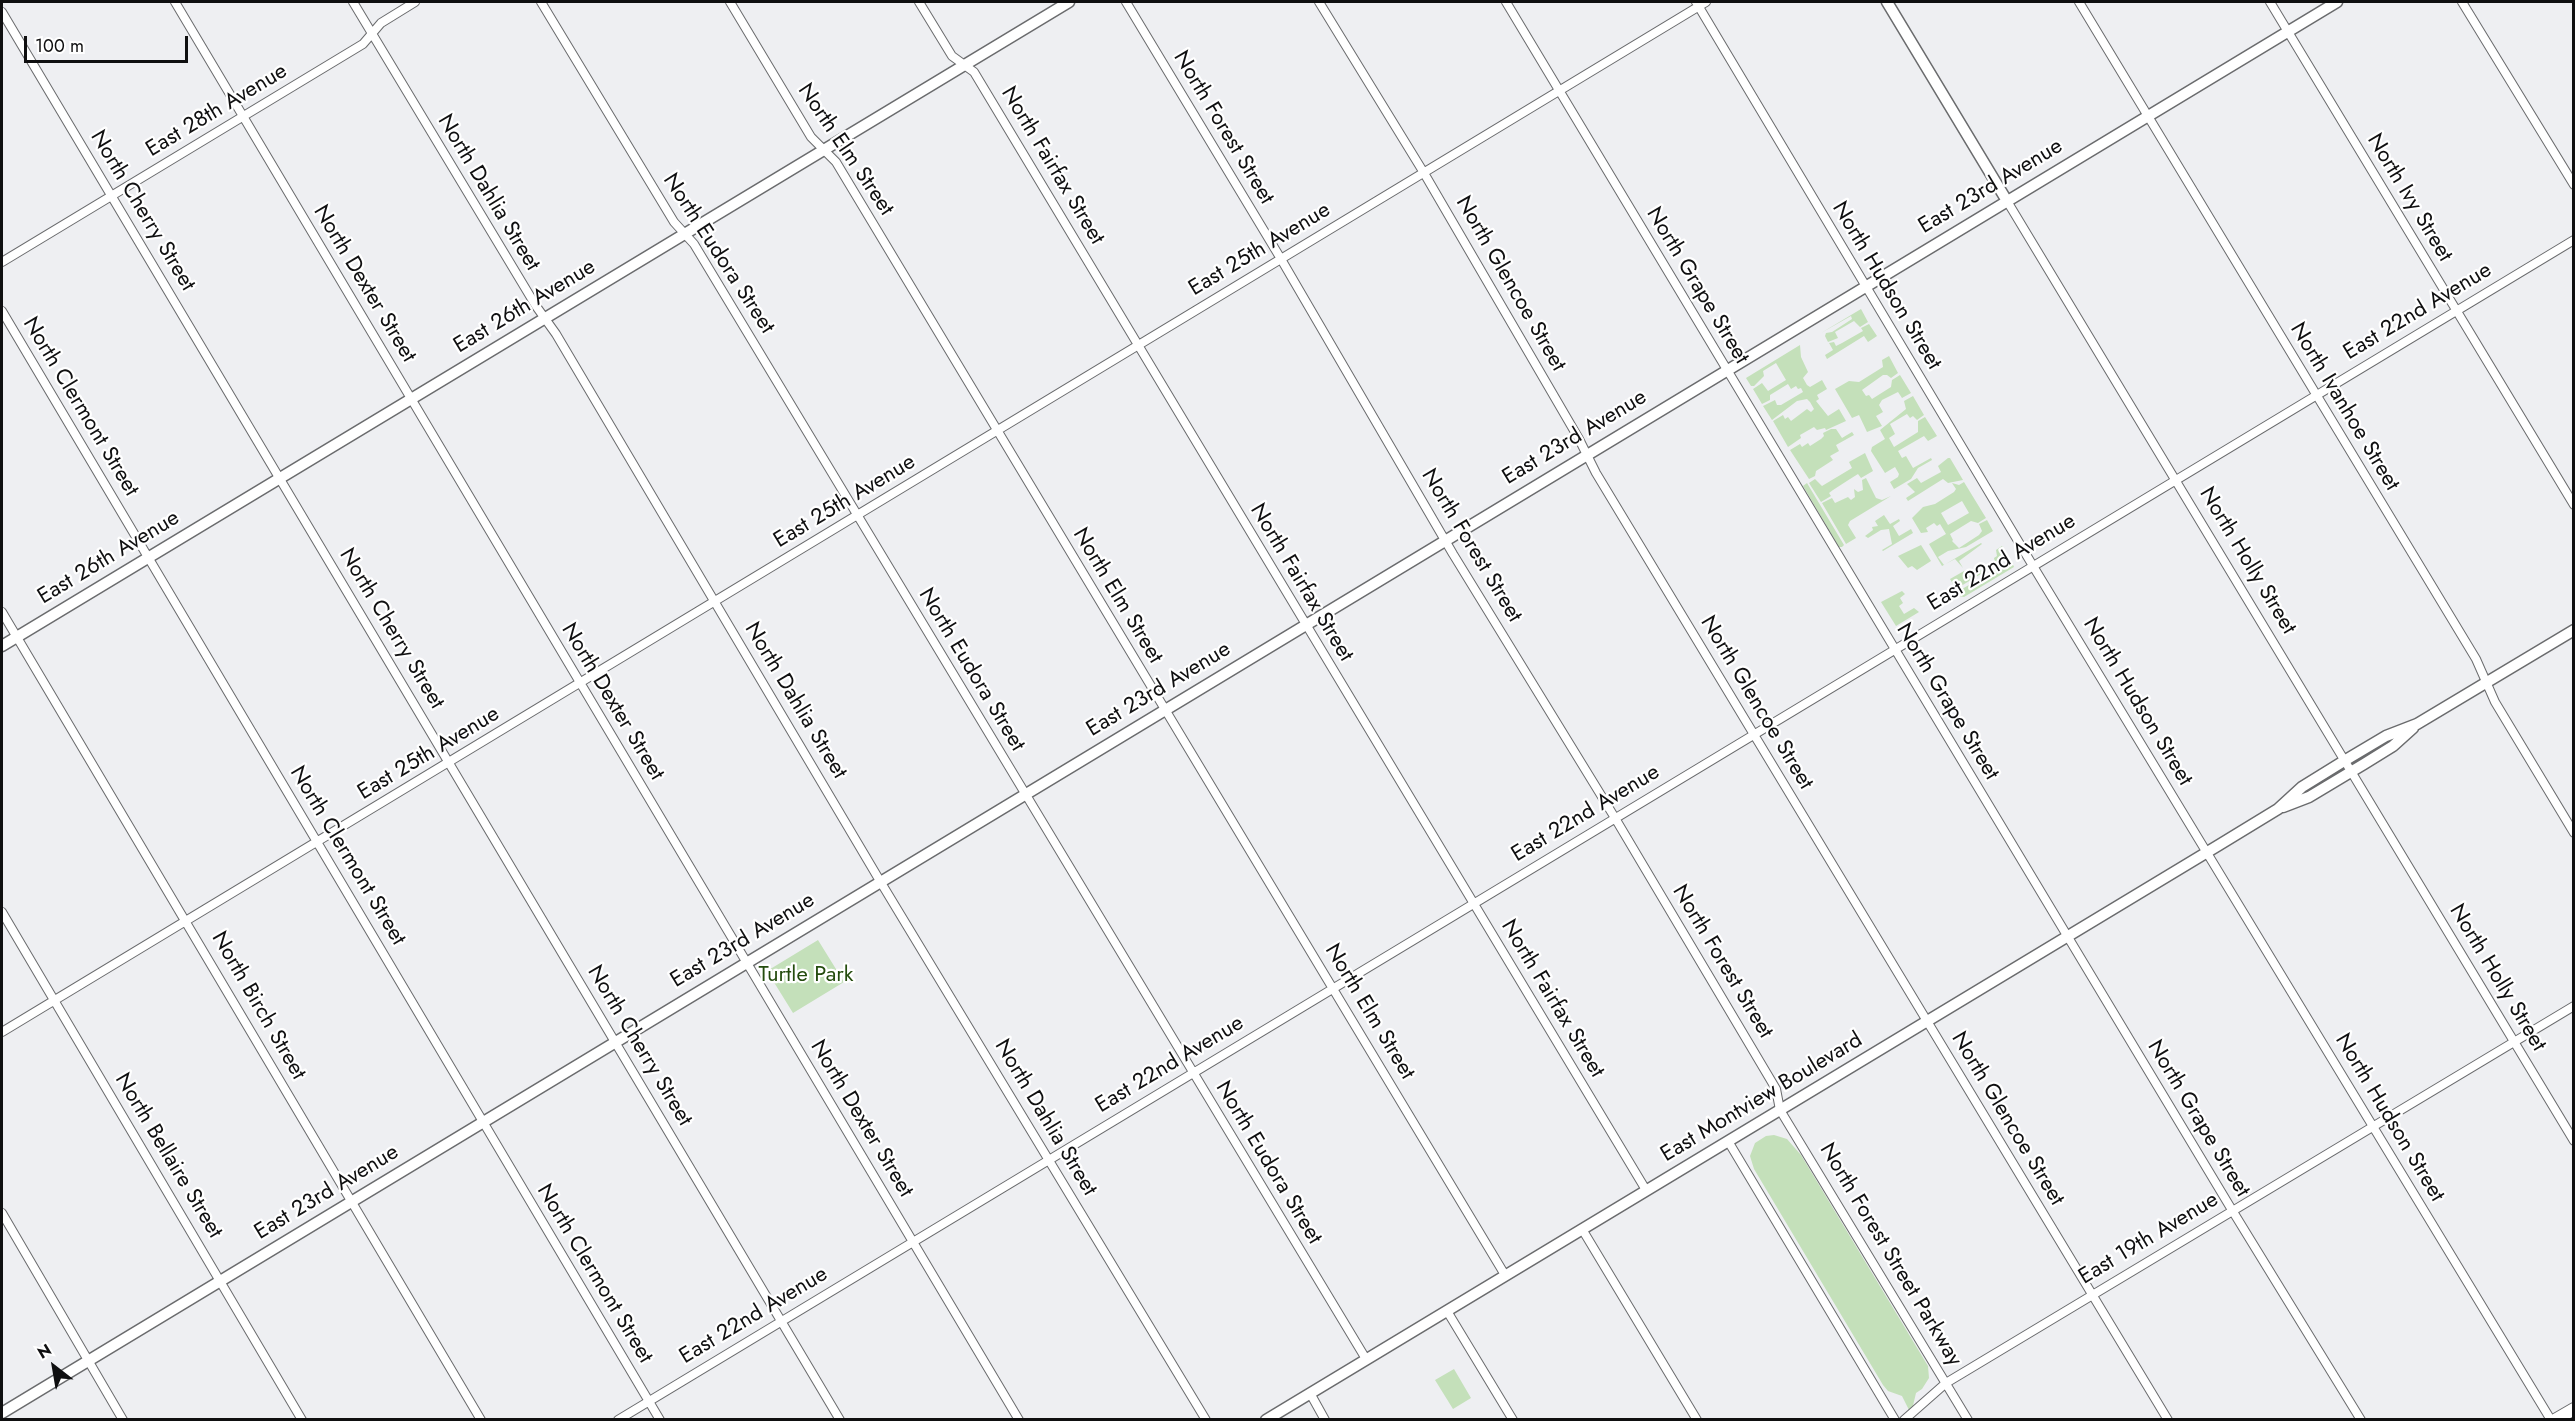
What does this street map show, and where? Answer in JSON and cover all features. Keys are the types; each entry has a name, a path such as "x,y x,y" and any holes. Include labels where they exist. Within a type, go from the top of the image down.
{"main road":[{"path":"2553,1419 2574,1409"}],"street":[{"name":"North Dexter Street","path":"175,2 1019,1419"},
{"name":"North Dahlia Street","path":"353,2 716,602 880,881 1206,1419"},
{"name":"East 28th Avenue","path":"2,262 363,44 381,23 415,2"},
{"name":"North Eudora Street","path":"541,2 674,222 697,249 1366,1359"},
{"name":"North Elm Street","path":"730,2 811,136 837,164 1505,1275"},
{"name":"North Fairfax Street","path":"919,2 952,56 974,72 1646,1190"},
{"name":"East 26th Avenue","path":"2,646 1069,2"},
{"name":"North Forest Street","path":"1126,2 1776,1089 1780,1110"},
{"name":"North Glencoe Street","path":"1319,2 1424,173 1753,734 2168,1419"},
{"name":"North Grape Street","path":"1506,2 1894,650 2361,1419"},
{"name":"North Holly Street","path":"1887,2 2574,1141"},
{"name":"North Ivanhoe Street","path":"2079,2 2476,659 2499,710 2574,833"},
{"name":"North Ivy Street","path":"2270,2 2574,505"},
{"name":"East 23rd Avenue","path":"2,1413 1304,624 2337,2"},
{"path":"2462,2 2574,185"},
{"name":"East 25th Avenue","path":"2,1032 1424,173 1700,3"},
{"name":"North Hudson Street","path":"1700,3 1865,286 2033,566 2553,1419"},
{"name":"North Cherry Street","path":"2,12 840,1419"},
{"name":"East 22nd Avenue","path":"618,1419 2574,240"},
{"name":"North Clermont Street","path":"2,311 660,1419"},
{"name":"North Birch Street","path":"2,612 481,1419"},
{"name":"East Montview Boulevard","path":"2278,809 2302,787 2344,761 2386,736 2417,724 2574,630"},
{"name":"East Montview Boulevard","path":"1266,1419 2278,809 2309,797 2351,772 2393,746 2417,724"},
{"name":"North Bellaire Street","path":"2,912 302,1419"},
{"name":"East 19th Avenue","path":"1904,1419 1946,1383 2574,1006"},
{"name":"North Forest Street Parkway","path":"1780,1110 1968,1419"},
{"path":"1728,1141 1895,1419"},
{"path":"2,1213 123,1419"},
{"path":"1582,1229 1697,1419"},
{"path":"1447,1311 1513,1419"},
{"path":"1310,1394 1325,1419"}],"green space":[{"path":"1861,309 1868,322 1860,327 1854,321 1835,332 1838,338 1828,342 1826,333 1832,332 1852,319 1851,316 1821,333"},
{"path":"1869,324 1877,336 1868,342 1864,336 1827,359 1825,355 1833,350 1829,343 1834,342 1836,346 1863,331 1861,328"},
{"path":"1800,345 1801,357 1808,372 1803,378 1807,385 1810,387 1822,380 1827,389 1817,395 1819,399 1816,401 1828,416 1839,409 1846,421 1826,430 1825,428 1817,430 1814,427 1800,435 1801,438 1788,447 1773,421 1783,415 1785,419 1788,417 1791,421 1807,409 1811,412 1814,409 1810,402 1807,399 1797,401 1772,420 1763,406 1775,400 1777,405 1781,405 1803,392 1801,388 1798,389 1796,386 1791,389 1788,384 1770,395 1770,400 1762,404 1753,389 1762,383 1768,391 1786,380 1776,363 1763,371 1764,376 1754,386 1751,386 1746,378"},
{"path":"1889,356 1898,373 1891,378 1883,375 1862,390 1872,399 1891,387 1892,380 1900,375 1911,393 1902,398 1898,392 1882,400 1879,405 1883,412 1876,416 1882,426 1867,432 1859,415 1852,418 1835,389 1849,381 1859,382 1883,367 1882,360"},
{"path":"1913,396 1924,415 1917,420 1913,416 1910,418 1907,414 1890,424 1895,434 1889,438 1894,447 1918,432 1918,421 1925,417 1937,436 1928,441 1924,436 1898,451 1902,458 1906,456 1913,468 1931,458 1932,460 1918,468 1911,479 1894,489 1890,482 1899,474 1895,467 1885,473 1871,451 1872,447 1885,439 1880,430 1906,409 1904,401"},
{"path":"1836,429 1842,438 1852,432 1854,435 1836,445 1839,451 1830,456 1833,460 1816,471 1815,476 1809,479 1790,450 1800,444 1802,447 1808,443 1810,446 1824,436 1823,433"},
{"path":"1865,453 1873,471 1861,478 1858,474 1829,493 1831,496 1821,502 1809,483 1815,479 1822,486 1852,468 1849,462"},
{"path":"1948,458 1963,480 1948,483 1943,479 1908,501 1906,498 1915,492 1907,484 1917,478 1921,483 1941,472 1938,466"},
{"path":"1866,478 1876,498 1882,500 1891,496 1850,521 1848,525 1856,538 1846,544 1822,503 1832,498 1835,503 1848,497 1851,500 1855,497 1854,489 1858,492 1863,490 1862,480"},
{"path":"1964,482 1986,518 1978,523 1971,521 1950,534 1952,541 1959,548 1979,535 1982,531 1979,524 1987,520 1993,531 1966,547 1948,551 1938,557 1944,565 1942,566 1929,544 1946,534 1940,524 1937,526 1934,523 1926,528 1928,532 1921,533 1912,518 1923,507 1935,504 1954,492 1956,489 1952,483 1959,485","holes":["1962,501 1969,513 1948,525 1941,513"]},
{"path":"1807,483 1844,545 1842,547 1839,547 1803,486"},
{"path":"1884,515 1890,524 1899,519 1900,521 1893,526 1899,536 1911,529 1913,533 1883,551 1892,544 1889,529 1881,530 1868,538 1865,536 1873,530 1872,527 1878,526 1875,521"},
{"path":"1982,544 1959,561 1963,568 1955,559 1945,564"},
{"path":"1921,545 1931,561 1917,570 1912,566 1908,568 1898,556"},
{"path":"2002,546 2009,557 1956,589 1950,579 1964,571 1968,577 1995,562 1996,550"},
{"path":"2011,560 2014,567 1964,597 1959,596 1957,592"},
{"path":"1902,591 1905,594 1900,598 1903,603 1899,606 1904,614 1914,608 1919,612 1896,626 1881,602"},
{"name":"Turtle Park","path":"818,940 844,982 793,1013 767,971"},
{"path":"1774,1135 1787,1139 1801,1155 1928,1366 1929,1378 1922,1389 1916,1393 1911,1414 1902,1396 1888,1391 1883,1385 1754,1169 1750,1156 1755,1143 1766,1136"},
{"path":"1454,1369 1471,1398 1453,1409 1435,1380"}]}
